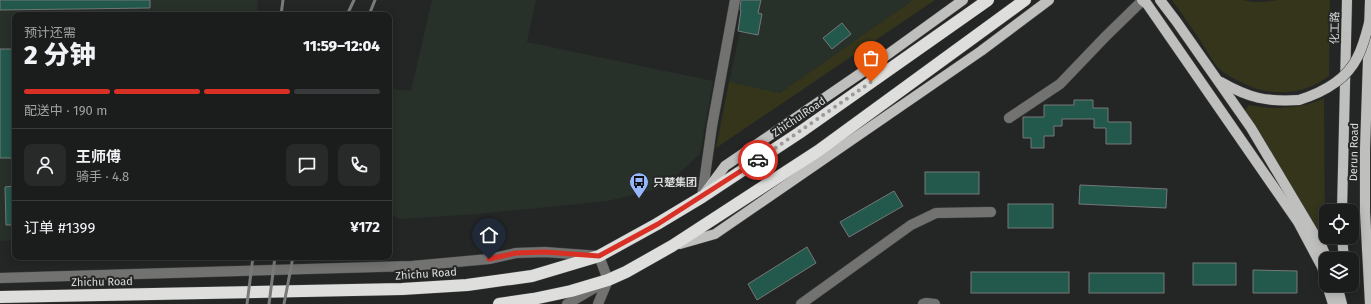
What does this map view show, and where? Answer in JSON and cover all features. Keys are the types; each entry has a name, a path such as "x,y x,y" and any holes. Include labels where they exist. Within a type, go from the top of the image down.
{"highway":[{"name":"Zhichu Road","path":"0,298 417,288 467,285 532,276 599,256 658,224 702,197 799,133 988,0"},
{"path":"499,304 533,299 570,291 608,280 626,272 672,246 818,150 1025,0"}],"main road":[{"path":"702,197 725,166 880,60 963,0"},
{"path":"672,246 715,234 981,51 1049,0"},
{"path":"1143,0 1298,222 1319,261"},
{"path":"1160,0 1251,128 1324,252"},
{"name":"化工路","path":"1346,57 1347,0"},
{"name":"Derun Road","path":"1370,0 1365,149 1365,212 1370,304"},
{"path":"1217,80 1245,94 1259,98 1298,100 1311,96 1328,88 1351,67 1357,59 1364,43 1369,23"},
{"name":"Derun Road","path":"1342,204 1342,150 1346,57"},
{"path":"1329,292 1333,304"},
{"path":"1339,292 1342,304"},
{"path":"1345,292 1346,304"}],"street":[{"path":"702,197 712,126 735,0"},
{"path":"1009,118 1060,84 1143,0"},
{"path":"802,304 911,225 936,213 991,212"},
{"path":"0,278 412,266 489,259 516,253 545,252 599,256 608,280 598,304"},
{"path":"567,304 608,280"},
{"path":"923,304 934,304"}],"shaded area":[{"path":"0,0 258,0 257,12 12,12 12,240 0,241"},
{"path":"432,0 536,0 527,42 713,81 700,154 664,187 608,201 478,214 400,219 392,215 392,89 411,91"},
{"path":"747,0 913,0 780,93 729,82"},
{"path":"913,0 935,0 716,148 729,82 780,93"},
{"path":"1172,0 1244,0 1257,2 1278,0 1330,0 1329,76 1307,88 1296,91 1272,92 1248,86 1217,67"},
{"path":"1324,98 1325,204 1319,204 1319,237 1243,113 1249,105 1269,108 1288,108 1315,102"}],"building":[{"path":"0,0 150,0 150,8 0,10"},
{"path":"741,0 761,0 758,13 762,14 758,35 738,31"},
{"path":"842,23 851,34 832,49 823,38"},
{"path":"0,49 12,49 12,158 0,158"},
{"path":"1074,100 1093,100 1093,108 1108,108 1108,122 1131,122 1131,144 1106,144 1106,128 1094,128 1094,119 1062,119 1062,126 1054,126 1054,136 1044,136 1044,148 1031,148 1031,138 1023,138 1023,117 1044,117 1044,105 1074,105"},
{"path":"925,172 979,172 979,194 925,194"},
{"path":"1080,185 1167,189 1166,208 1079,204"},
{"path":"12,186 12,225 6,225 5,187"},
{"path":"894,191 903,206 849,237 840,222"},
{"path":"1008,204 1053,204 1053,228 1008,228"},
{"path":"807,247 816,263 757,300 748,284"},
{"path":"1193,263 1236,263 1236,285 1193,285"},
{"path":"1253,270 1297,271 1297,293 1253,293"},
{"path":"971,272 1069,272 1069,293 971,293"},
{"path":"1089,273 1164,273 1164,293 1089,293"}],"railway":[{"path":"281,12 283,0"},
{"path":"348,12 354,0"},
{"path":"370,12 375,0"},
{"path":"247,304 253,260"},
{"path":"269,304 275,260"},
{"path":"284,304 292,260"}],"way so far":[{"path":"758,160 871,82"}],"place":[{"name":"只楚集团","path":"639,199"}],"route":[{"path":"489,259 516,253 545,252 599,256 658,224 758,160"}]}
